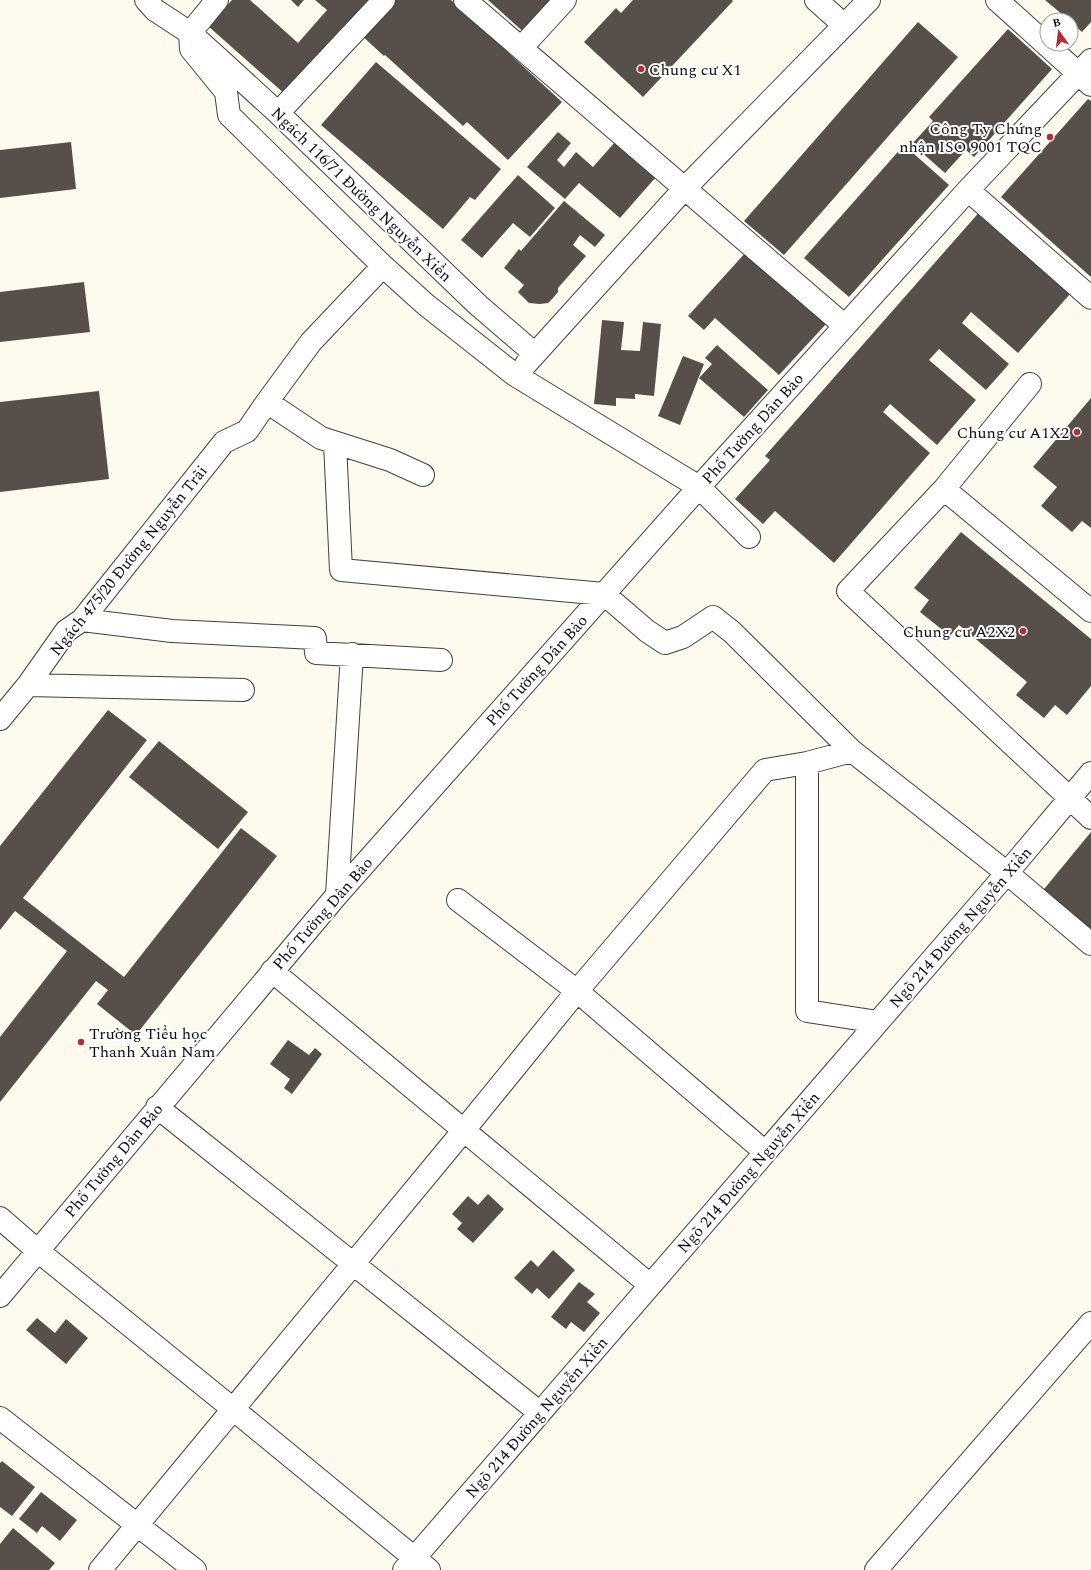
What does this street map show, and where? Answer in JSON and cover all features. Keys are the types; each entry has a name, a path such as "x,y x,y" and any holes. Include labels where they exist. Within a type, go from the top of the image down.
{"street":[{"path":"146,0 155,10 190,33"},
{"path":"217,0 190,33 191,49 226,92 229,116 383,266 425,304 515,375 699,487 749,537"},
{"path":"278,113 384,0"},
{"path":"465,0 522,47 845,326"},
{"path":"522,47 565,0"},
{"path":"816,0 844,25"},
{"path":"515,375 685,188 869,0"},
{"path":"997,0 1087,73"},
{"name":"Ngách 116/71 Đường Nguyễn Xiển","path":"190,33 278,113 478,305 535,354"},
{"name":"Phố Tưởng Dân Bảo","path":"0,1296 157,1107 337,895 699,487 968,190 1087,73"},
{"path":"968,190 1091,298"},
{"name":"Ngách 475/20 Đường Nguyễn Trãi","path":"0,720 28,685 66,631 82,620 224,442 247,431 266,402 311,342 383,266"},
{"path":"1030,384 944,489 848,591 1091,818"},
{"path":"266,402 321,438 390,460 423,475"},
{"path":"335,443 341,570 604,594 647,632 665,642 683,637 713,617 732,632 852,751 1007,872 1091,944"},
{"path":"944,489 1088,603"},
{"path":"82,620 172,631 315,638 316,653 441,660"},
{"path":"337,895 352,654"},
{"path":"28,685 242,690"},
{"path":"100,1570 577,991 765,770 807,763 852,751"},
{"path":"807,763 807,1011 878,1022"},
{"name":"Ngõ 214 Đường Nguyễn Xiển","path":"415,1566 540,1413 1091,773"},
{"path":"458,900 577,991 765,1152"},
{"path":"272,971 650,1285"},
{"path":"157,1107 540,1413"},
{"path":"0,1218 38,1251 233,1409 415,1566"},
{"path":"876,1570 1091,1323"},
{"path":"0,1418 195,1570"}],"building":[{"path":"232,0 250,0 298,43 327,10 315,0 370,0 286,95 208,26"},
{"path":"291,0 304,0 298,7"},
{"path":"391,0 451,0 562,102 508,160 467,122 463,126 360,34"},
{"path":"488,0 560,0 528,36"},
{"name":"Chung cư X1","path":"633,0 733,1 643,97 584,42 616,8 621,13"},
{"path":"1045,0 1091,0 1091,22 1082,32 1079,29 1079,12 1059,12"},
{"path":"918,22 958,57 784,255 744,221"},
{"path":"1008,29 1052,69 974,157 966,150 945,173 912,144 933,121 929,117"},
{"path":"376,62 501,169 475,200 470,197 443,229 321,125"},
{"path":"1088,99 1091,101 1091,277 1001,197"},
{"path":"558,132 571,143 557,160 564,167 576,152 593,167 615,142 656,177 620,218 579,183 565,199 527,167"},
{"path":"71,142 76,189 0,198 0,150"},
{"path":"904,145 949,185 849,297 804,258"},
{"path":"518,175 555,208 530,237 513,223 482,258 461,240"},
{"path":"564,201 605,235 595,247 580,235 573,245 586,256 558,288 558,292 548,303 529,303 518,292 524,285 504,268 519,249 521,251"},
{"path":"982,209 1027,249 1023,253 1070,294 1018,353 971,312 962,323 1009,364 986,390 939,349 929,360 976,400 937,445 890,404 883,412 930,453 834,563 775,511 763,524 735,499 770,460 765,456"},
{"path":"747,251 827,323 779,375 715,318 704,330 688,316"},
{"path":"84,282 90,332 0,342 0,292"},
{"path":"602,320 624,322 621,350 640,351 643,322 661,324 654,396 635,394 635,399 616,398 616,406 594,404"},
{"path":"717,345 768,390 744,417 699,378 712,364 705,358"},
{"path":"683,356 704,364 680,425 658,416"},
{"path":"99,391 109,479 0,492 0,402"},
{"name":"Chung cư A1X2","path":"1091,398 1091,528 1082,521 1072,532 1041,506 1057,487 1033,467"},
{"name":"Chung cư A2X2","path":"961,532 1091,639 1091,686 1067,715 1055,705 1044,718 1016,695 1027,682 959,625 950,636 920,612 929,600 914,588"},
{"path":"108,710 147,740 23,898 124,977 241,828 277,856 136,1035 97,1004 108,990 96,981 0,1102 0,1037 67,951 15,911 0,930 0,846"},
{"path":"159,741 248,812 218,849 129,777"},
{"path":"1091,832 1091,935 1040,894"},
{"path":"288,1040 309,1055 315,1048 322,1054 292,1094 284,1088 290,1079 270,1064"},
{"path":"488,1194 504,1209 473,1243 457,1229 462,1223 452,1214 468,1196 478,1205"},
{"path":"553,1250 575,1270 549,1299 537,1288 532,1294 514,1278 531,1260 538,1267"},
{"path":"579,1282 595,1294 587,1302 600,1313 584,1332 571,1322 566,1329 551,1317"},
{"path":"37,1318 55,1333 66,1319 88,1338 66,1364 26,1330"},
{"path":"2,1461 35,1487 12,1516 0,1507 0,1463"},
{"path":"41,1492 77,1520 60,1541 42,1526 37,1533 19,1519"},
{"path":"13,1528 55,1563 49,1570 0,1570 0,1544"}],"place":[{"name":"Chung cư X1","path":"641,69"},
{"name":"Công Ty Chứng nhận ISO 9001 TQC","path":"1050,137"},
{"name":"Chung cư A1X2","path":"1077,432"},
{"name":"Chung cư A2X2","path":"1023,631"},
{"name":"Trường Tiểu học Thanh Xuân Nam","path":"81,1042"}]}
